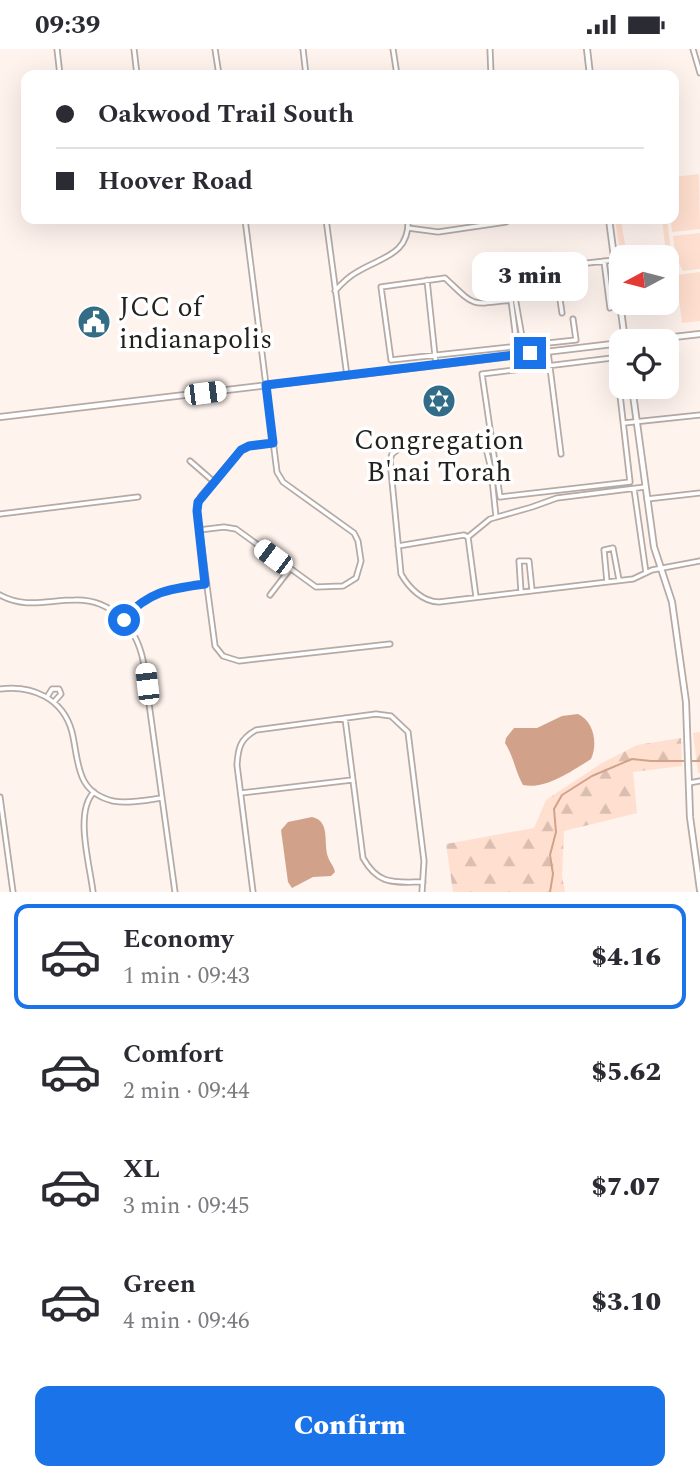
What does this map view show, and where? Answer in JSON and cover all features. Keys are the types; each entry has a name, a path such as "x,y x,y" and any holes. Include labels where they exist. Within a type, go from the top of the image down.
{"street":[{"path":"57,49 59,70"},
{"path":"134,49 136,70"},
{"path":"215,49 218,70"},
{"path":"303,49 305,70"},
{"path":"393,49 396,70"},
{"path":"490,49 491,70"},
{"path":"587,49 589,70"},
{"path":"693,49 700,73"},
{"path":"199,530 226,526 235,529 311,585 324,588 343,586 356,577 361,561 357,539 350,529 321,511 281,479 276,468 246,224"},
{"path":"327,224 347,376"},
{"path":"335,291 359,270 392,255 404,240 408,224"},
{"path":"408,228 438,232 483,224"},
{"path":"610,224 612,245"},
{"path":"515,355 513,299 523,272 609,260"},
{"path":"604,261 609,300"},
{"path":"555,266 562,313"},
{"path":"513,299 473,304 445,278 381,287 391,360 576,339 573,319"},
{"path":"427,280 436,365"},
{"path":"513,299 526,354"},
{"path":"679,336 700,334"},
{"path":"0,417 609,344"},
{"path":"548,352 561,454"},
{"path":"612,358 617,362 630,482 500,497 482,374 549,365 612,358"},
{"path":"634,399 647,499 659,568 673,607 686,702 688,783 700,890"},
{"path":"624,423 700,415"},
{"path":"496,517 491,469 484,440 399,449 391,454 402,577 428,601 439,602 636,578 659,568 700,561"},
{"path":"273,443 243,448 198,502 213,639 222,655 239,661 390,644"},
{"path":"190,461 213,481"},
{"path":"468,537 486,521 557,498 645,487"},
{"path":"634,489 646,573"},
{"path":"647,499 700,493"},
{"path":"0,514 138,497"},
{"path":"398,546 464,535 468,537"},
{"path":"468,537 476,597"},
{"path":"607,582 604,549 614,548 619,580"},
{"path":"521,592 519,561 529,561 533,591"},
{"path":"270,595 290,569"},
{"path":"123,619 138,603 156,593 205,584"},
{"path":"0,595 15,602 32,604 92,601 123,619 136,637 143,656 175,892"},
{"path":"0,689 25,688 54,702 70,726 78,770 94,792 120,802 162,798"},
{"path":"47,697 52,689 57,688 61,694 54,702"},
{"path":"253,892 238,748 246,736 256,730 387,715 408,732 424,861 422,892"},
{"path":"345,718 363,858 378,877 390,882 423,882"},
{"path":"241,793 352,780"},
{"path":"688,783 700,781"},
{"path":"93,892 83,812 87,800 94,792"},
{"path":"0,797 13,892"}],"green space":[{"path":"699,174 700,229 672,232 671,224 679,224 679,176"},
{"path":"616,224 622,224 625,245 619,245"},
{"path":"663,224 668,224 670,245 665,245"},
{"path":"700,233 700,269 683,271 679,264 679,245 674,245 673,236"},
{"path":"700,272 700,321 682,323 679,275"},
{"path":"700,732 700,773 698,773 693,733"},
{"path":"681,738 682,766 633,772 637,813 564,831 562,876 565,892 453,892 446,844 534,828 546,800 602,763 637,745"}],"shaded area":[{"path":"578,714 588,722 593,733 591,759 549,782 523,785 505,743 506,738 514,728 537,728 562,716"},
{"path":"312,817 322,823 328,857 335,872 331,876 313,877 292,888 288,882 281,830 288,822"}],"waterway":[{"path":"550,892 553,874 550,855 556,832 554,809 562,795 592,776 632,759 700,761"}],"place":[{"name":"JCC of indianapolis","path":"94,322"},
{"name":"Congregation B'nai Torah","path":"439,401"}],"route":[{"path":"124,620 138,603 153,594 205,584 198,502 241,450 249,446 273,443 266,385 530,353"}]}
